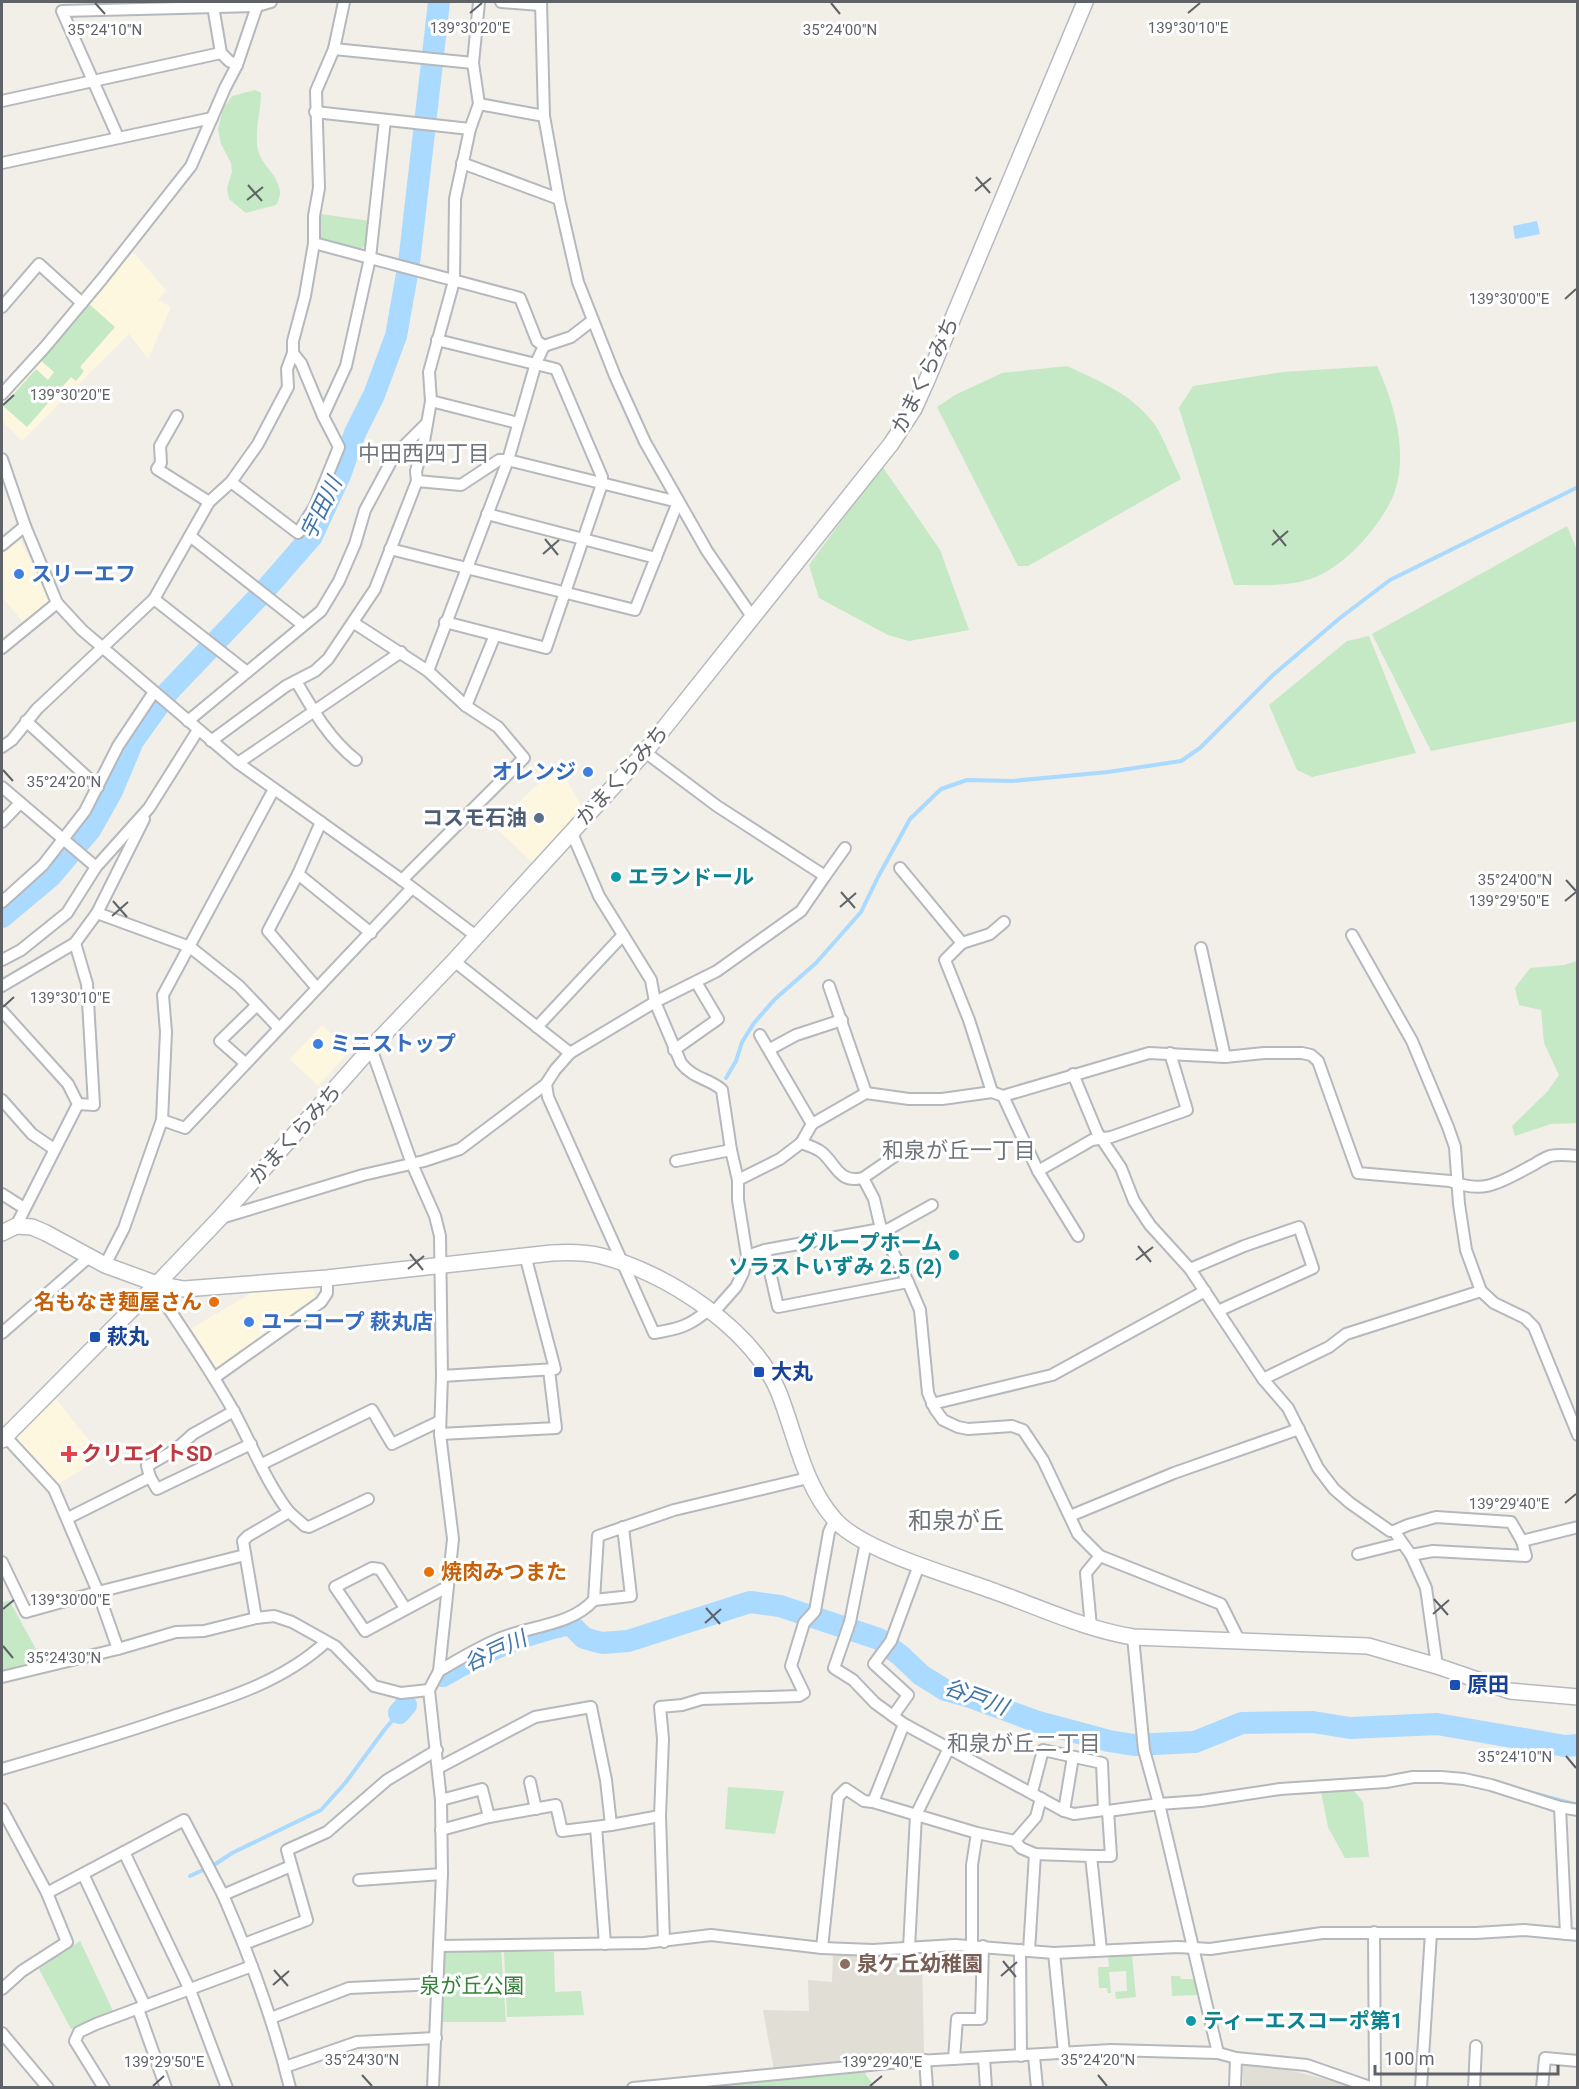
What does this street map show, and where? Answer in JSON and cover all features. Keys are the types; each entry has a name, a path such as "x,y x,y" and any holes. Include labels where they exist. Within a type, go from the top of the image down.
{"main road":[{"name":"かまくらみち","path":"3,1438 220,1218 371,1048 454,961 645,752 891,444 914,408 1085,2"},
{"path":"9,1229 32,1227 105,1265 157,1284 197,1289 327,1278 525,1255 572,1252 601,1256 651,1274 678,1289 711,1312 752,1349 770,1375 778,1392 808,1478 835,1520 866,1542 920,1565 1091,1627 1133,1636 1368,1646 1437,1665 1510,1691 1578,1697"}],"street":[{"path":"118,137 62,11 108,5 257,6 271,2"},
{"path":"2,747 12,740 37,709 154,599 209,502 231,482 258,444 288,387 287,369 293,353 293,341 305,296 314,243 314,216 319,188 316,91 334,49 344,2"},
{"path":"211,741 259,704 315,671 328,659 375,589 417,481 416,471 423,447 431,401 429,372 454,281 455,199 470,129 479,104 473,63 479,2"},
{"path":"501,2 541,4 544,116 559,199 578,282 615,376 645,442 707,551 753,618"},
{"path":"214,4 221,53 237,65"},
{"path":"2,394 45,347 131,244 191,166 237,65 257,6"},
{"path":"334,49 473,63"},
{"path":"2,101 221,53"},
{"path":"479,104 544,116"},
{"path":"315,112 470,129"},
{"path":"2,163 212,118"},
{"path":"323,416 346,366 370,258 385,120"},
{"path":"462,164 559,199"},
{"path":"314,243 520,298 537,341 544,346"},
{"path":"2,307 39,264 82,303"},
{"path":"428,670 508,460 536,363 544,346 571,337 593,320"},
{"path":"437,340 556,369 602,477 602,484 546,648 446,622"},
{"path":"231,482 298,533 315,506 339,447 323,416 301,363 293,353"},
{"path":"431,401 518,423"},
{"path":"177,416 160,446 161,463 157,470 209,502"},
{"path":"188,721 321,611 339,581 355,544 366,510 394,456 427,423"},
{"path":"2,459 25,525 57,603 82,630 238,763 476,936"},
{"path":"417,481 461,485 499,460 508,460 678,502"},
{"path":"390,549 635,610 678,502"},
{"path":"487,514 656,558"},
{"path":"2,545 25,525"},
{"path":"190,536 303,625"},
{"path":"154,599 247,672"},
{"path":"2,648 57,603"},
{"path":"354,623 428,670 466,706 498,728 524,758 402,880"},
{"path":"466,706 495,635"},
{"path":"238,763 401,652"},
{"path":"296,681 331,736 356,760"},
{"path":"2,902 43,865 64,840 85,811 118,746 155,692"},
{"path":"26,721 98,787"},
{"path":"2,987 75,944 97,912 149,808 198,730"},
{"path":"645,752 717,806 825,876"},
{"path":"2,787 96,867"},
{"path":"105,1265 124,1228 162,1120 166,1032 162,995 274,789"},
{"path":"2,822 21,803"},
{"path":"2,960 21,950 67,913 96,867 149,808"},
{"path":"316,987 268,931 298,874 321,822"},
{"path":"546,1084 548,1096 654,1333 694,1323 711,1312 736,1287 743,1273 747,1256 738,1200 738,1180 722,1090 687,1071 674,1050 655,1002 651,980 599,896 571,831"},
{"path":"220,1218 363,1175 412,1164 460,1149 546,1084 570,1053 655,1002 717,971 801,911 845,848"},
{"path":"900,868 962,943"},
{"path":"298,874 371,933"},
{"path":"162,1120 185,1128 278,1027 412,888"},
{"path":"97,912 190,947 239,986 278,1027"},
{"path":"1005,922 990,934 962,943 945,960 998,1094 1038,1171 1078,1236"},
{"path":"537,1027 623,935"},
{"path":"1352,935 1412,1041 1455,1148 1459,1204 1466,1250 1481,1291 1494,1303 1525,1318 1534,1327 1578,1435"},
{"path":"75,944 87,984 94,1105 78,1104"},
{"path":"1201,948 1225,1057"},
{"path":"454,961 570,1053"},
{"path":"674,1050 718,1019 696,982"},
{"path":"829,986 866,1093"},
{"path":"245,1063 220,1041 256,1005"},
{"path":"2,1011 68,1084 78,1104"},
{"path":"770,1050 796,1035 842,1020"},
{"path":"760,1035 812,1124"},
{"path":"371,1048 412,1164 438,1226 441,1265 440,1434 453,1539 439,1671 429,1690 441,1800 442,1874 433,2088"},
{"path":"738,1180 780,1159 801,1143 812,1124 866,1093 909,1099 942,1099 998,1094 1149,1053 1225,1057 1264,1053 1311,1055 1318,1061 1358,1173 1450,1181 1484,1188 1497,1184 1548,1156 1561,1154 1578,1156"},
{"path":"1038,1171 1092,1140 1111,1137 1187,1110 1170,1053"},
{"path":"1073,1074 1101,1138 1121,1168 1134,1201 1150,1225 1190,1269 1263,1379 1288,1408 1318,1468 1334,1489 1350,1503 1394,1532 1411,1555 1429,1598 1437,1665"},
{"path":"2,1100 32,1134 54,1149"},
{"path":"9,1229 24,1208 78,1104"},
{"path":"801,1143 820,1151 844,1178 863,1178 895,1156"},
{"path":"676,1161 731,1150"},
{"path":"863,1178 874,1200 881,1229 920,1310 928,1393 932,1404 943,1420 968,1429 1012,1426 1023,1430 1043,1460 1078,1534 1100,1557 1221,1604 1239,1640"},
{"path":"2,1194 24,1208"},
{"path":"747,1256 765,1250 881,1229 887,1230 932,1205"},
{"path":"1190,1269 1244,1246 1299,1227 1314,1268 1218,1311"},
{"path":"765,1250 778,1307 908,1282"},
{"path":"442,1376 555,1369 525,1255"},
{"path":"2,1333 89,1257"},
{"path":"214,1378 321,1302 327,1293 327,1278"},
{"path":"932,1404 1052,1375 1205,1291"},
{"path":"1263,1379 1329,1347 1346,1334 1481,1291"},
{"path":"165,1303 234,1411 279,1500 289,1512 309,1527 368,1499"},
{"path":"440,1434 556,1428 549,1370"},
{"path":"262,1464 372,1410 392,1444 440,1421"},
{"path":"234,1411 193,1434 175,1450 147,1466 150,1477 157,1490 251,1444"},
{"path":"1070,1516 1174,1473 1299,1429"},
{"path":"3,1438 54,1489 98,1592 118,1649"},
{"path":"68,1518 150,1477"},
{"path":"439,1671 501,1638 567,1620 588,1607 594,1600 598,1536 674,1510 808,1478"},
{"path":"256,1618 243,1541 289,1512"},
{"path":"1394,1532 1408,1525 1436,1517 1511,1522 1522,1541 1526,1556 1433,1551 1411,1555"},
{"path":"664,1941 660,1816 663,1739 660,1707 682,1705 702,1699 799,1696 804,1693 791,1666 804,1623 815,1611 829,1532 835,1520"},
{"path":"594,1600 631,1596 623,1527"},
{"path":"1522,1541 1578,1527"},
{"path":"866,1542 848,1627 834,1668 853,1680 875,1703 904,1724 948,1750 1064,1811 1074,1814 1159,1804 1201,1802 1280,1789 1386,1782 1413,1777 1464,1779 1560,1807 1578,1810"},
{"path":"1358,1554 1402,1543"},
{"path":"2,1562 26,1612 245,1555"},
{"path":"1091,1627 1086,1573 1100,1557"},
{"path":"893,1716 908,1695 874,1664 888,1644 920,1565"},
{"path":"405,1608 380,1569 372,1568 335,1587 365,1631 447,1587"},
{"path":"2,1677 118,1649 176,1632 204,1631 256,1618 280,1617 342,1652 374,1686 401,1693 429,1690"},
{"path":"1133,1636 1144,1750 1218,2053"},
{"path":"2,1769 97,1742 216,1702 279,1677 307,1660 326,1642"},
{"path":"438,1768 535,1717 591,1707 606,1780 611,1825"},
{"path":"873,1802 904,1724"},
{"path":"244,1944 307,1920 287,1850 327,1832 387,1780 437,1750"},
{"path":"909,1948 916,1815 948,1750"},
{"path":"822,1948 838,1797 846,1789 864,1802 873,1802 977,1833 1015,1841 1021,1848 1035,1854 1111,1856 1102,1763 1043,1750 1040,1756 1036,1817 1015,1841"},
{"path":"1064,1811 1072,1757"},
{"path":"530,1782 536,1809"},
{"path":"441,1800 482,1789 489,1817"},
{"path":"441,1830 489,1817 556,1805 562,1831 660,1816"},
{"path":"439,1946 605,1944 664,1941 711,1935 822,1948 873,1950 955,1945 1054,1953 1210,1949 1322,1933 1486,1933 1524,1930 1572,1935 1560,1807"},
{"path":"2,1809 7,1831 47,1893 67,1942 22,1971 2,1989"},
{"path":"47,1893 184,1820 223,1894 244,1944 270,2018 290,2088"},
{"path":"596,1827 605,1944"},
{"path":"954,2059 957,2019 981,2019 972,1865 977,1833"},
{"path":"124,1852 190,1990 227,2088"},
{"path":"1021,2056 1025,1951 1035,1854"},
{"path":"1091,1856 1101,1950"},
{"path":"223,1894 291,1866"},
{"path":"83,1874 141,2007 166,2088"},
{"path":"359,1880 442,1874"},
{"path":"633,2088 925,2060 1034,2056 1111,2050 1218,2053 1236,2058 1307,2065 1374,2088 1374,1932"},
{"path":"1421,2088 1431,1933"},
{"path":"1054,1953 1064,2053"},
{"path":"104,2088 75,2041 79,2032 252,1966"},
{"path":"270,2018 349,1988 437,1984"},
{"path":"2,2033 48,2088"},
{"path":"285,2067 357,2043 436,2038"},
{"path":"1474,2088 1476,2046"},
{"path":"1034,2056 1037,2088"},
{"path":"984,2058 986,2088"},
{"path":"1235,2088 1236,2058"},
{"path":"1542,2088 1545,2058 1578,2061"},
{"path":"925,2060 927,2088"}],"shaded area":[{"path":"133,252 166,290 158,300 171,307 148,359 129,334 22,441 2,421 2,398"},
{"name":"スリーエフ","path":"16,538 20,539 51,603 25,624 2,597 2,552"},
{"name":"コスモ石油","path":"558,765 583,809 533,863 494,826"},
{"path":"322,1025 350,1051 318,1086 290,1059"},
{"path":"308,1284 313,1288 316,1300 214,1371 187,1331 262,1287"},
{"path":"56,1399 102,1457 57,1485 15,1439"},
{"path":"833,1951 922,1955 924,2054 774,2070 763,2010 809,2011 808,1980 832,1982"},
{"path":"1243,2062 1297,2072 1356,2087 1243,2087"}],"green space":[{"path":"255,90 261,93 258,150 280,190 276,205 246,213 229,199 227,188 232,172 231,163 221,144 218,129 223,109 232,96"},
{"path":"320,214 370,221 367,245 359,250 322,240 318,234"},
{"path":"89,304 115,327 80,367 84,371 76,381 71,377 27,427 3,406 36,369 48,380 54,372 40,360"},
{"path":"1067,366 1116,391 1138,407 1157,428 1181,479 1028,566 1018,566 937,407 955,395 1002,373"},
{"path":"1377,366 1394,411 1400,443 1399,475 1395,491 1381,517 1368,536 1353,551 1323,574 1286,584 1234,585 1179,408 1193,386 1283,372"},
{"path":"882,466 940,550 969,630 909,641 888,635 819,598 809,565"},
{"path":"1567,526 1577,550 1577,721 1431,751 1372,634"},
{"path":"1369,636 1416,753 1312,777 1297,770 1269,705 1347,641"},
{"path":"1577,961 1577,1123 1551,1124 1515,1136 1512,1126 1548,1091 1559,1075 1544,1043 1541,1010 1519,1005 1515,988 1530,968 1564,965"},
{"path":"9,1600 43,1662 2,1672 2,1603"},
{"path":"728,1787 784,1791 775,1834 725,1829"},
{"path":"1354,1791 1363,1802 1369,1857 1345,1858 1328,1827 1321,1792"},
{"path":"80,1941 113,2011 71,2029 39,1969"},
{"name":"泉が丘公園","path":"501,1949 506,2022 440,2022 442,1950"},
{"path":"504,1952 554,1952 555,1992 581,1991 584,2015 507,2017"},
{"path":"1132,1955 1136,1997 1116,1999 1115,1992 1127,1991 1126,1971 1109,1972 1111,1993 1108,1993 1107,1988 1099,1988 1098,1967 1109,1967 1108,1956"},
{"path":"1171,1976 1194,1979 1198,1995 1172,1996"},
{"path":"865,2071 875,2087 688,2087"}],"water":[{"path":"1537,221 1540,234 1515,239 1513,226"}],"waterway":[{"name":"宇田川","path":"2,917 51,876 90,830 112,791 133,741 168,692 265,590 312,536 340,475 355,433 374,395 396,336 409,263 439,2"},
{"path":"726,1078 736,1061 742,1042 754,1023 775,999 816,963 861,912 910,819 941,789 967,780 1012,781 1108,772 1181,761 1200,748 1273,675 1340,618 1390,580 1578,487"},
{"name":"谷戸川","path":"443,1676 505,1644 552,1628 570,1624 584,1638 602,1643 628,1641 750,1602 780,1606 879,1639 921,1675 945,1690 1038,1722 1109,1741 1134,1745 1195,1742 1242,1723 1313,1722 1350,1728 1437,1724 1565,1746 1578,1745"},
{"name":"谷戸川","path":"399,1713 406,1705"},
{"path":"190,1876 321,1810 346,1782 399,1713"},
{"path":"1525,1791 1578,1805"}],"place":[{"name":"スリーエフ","path":"19,574"},
{"name":"オレンジ","path":"588,772"},
{"name":"コスモ石油","path":"539,818"},
{"name":"エランドール","path":"616,877"},
{"name":"ミニストップ","path":"318,1044"},
{"name":"グループホーム ソラストいずみ 2.5 (2)","path":"954,1255"},
{"name":"名もなき麺屋さん","path":"214,1302"},
{"name":"ユーコープ 萩丸店","path":"249,1322"},
{"name":"萩丸","path":"95,1337"},
{"name":"大丸","path":"759,1372"},
{"name":"クリエイトSD","path":"69,1454"},
{"name":"焼肉みつまた","path":"429,1572"},
{"name":"原田","path":"1455,1685"},
{"name":"泉ケ丘幼稚園","path":"845,1964"},
{"name":"ティーエスコーポ第1","path":"1191,2021"}],"district":[{"name":"中田西四丁目","path":"424,453"},
{"name":"和泉が丘一丁目","path":"959,1150"},
{"name":"和泉が丘","path":"956,1521"},
{"name":"和泉が丘二丁目","path":"1024,1743"}]}
